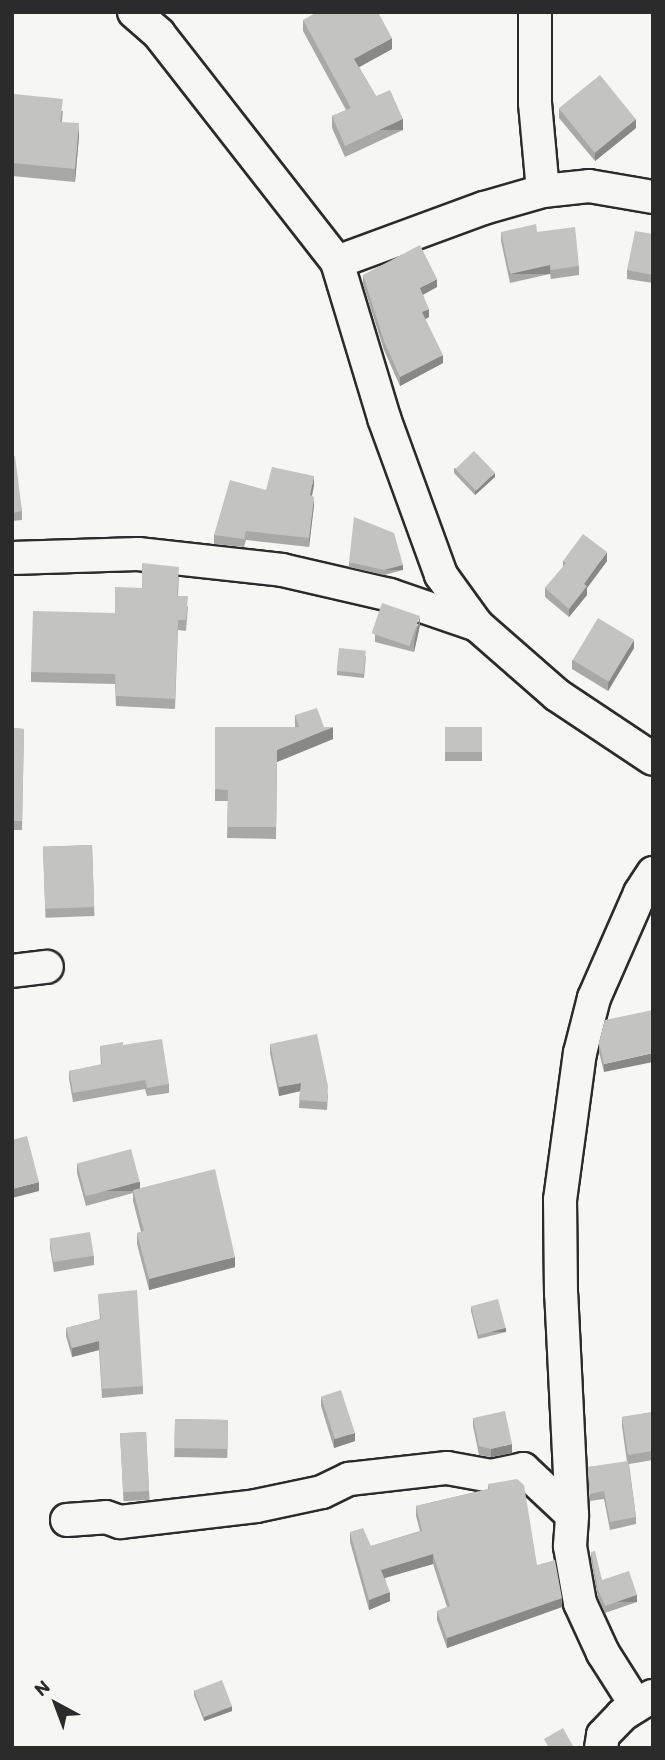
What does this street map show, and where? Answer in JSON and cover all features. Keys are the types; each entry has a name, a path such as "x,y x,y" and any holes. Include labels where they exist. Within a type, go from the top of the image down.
{"street":[{"path":"134,12 159,34 337,262 384,418 442,575 477,625 557,695 653,759"},
{"path":"535,12 536,103 543,191"},
{"path":"337,262 484,208 543,191 589,186 653,197"},
{"path":"12,558 138,554 270,568 390,595 477,625"},
{"path":"601,1748 603,1735 644,1700 603,1653 580,1603 570,1546 572,1515 561,1294 560,1200 564,1151 580,1053 594,998 640,892 653,873"},
{"path":"12,971 47,967"},
{"path":"67,1520 106,1517 120,1522 256,1506 322,1492 349,1479 447,1468 491,1476 523,1469 572,1515"}],"building":[{"path":"317,12 378,12 392,38 354,59 376,96 390,90 403,119 345,146 332,116 351,108 303,20"},
{"path":"600,75 636,119 595,153 559,108"},
{"path":"14,94 63,99 60,122 79,123 75,169 12,163"},
{"path":"536,224 537,232 575,227 579,266 551,270 550,265 510,274 501,232"},
{"path":"635,231 653,234 653,275 627,270"},
{"path":"420,245 437,279 420,288 429,309 422,312 443,355 400,377 384,341 363,275"},
{"path":"474,451 495,473 476,491 455,469"},
{"path":"12,456 15,456 22,511 12,513"},
{"path":"272,467 314,476 310,495 314,497 309,538 246,531 244,539 214,535 230,480 266,490"},
{"path":"354,517 394,533 403,565 384,570 349,562"},
{"path":"583,534 607,552 584,584 587,586 569,609 545,588 566,563 563,561"},
{"path":"142,563 179,567 177,596 188,596 186,620 178,620 175,699 116,696 115,674 31,672 33,611 115,613 115,587 142,588"},
{"path":"382,603 420,616 409,646 372,633"},
{"path":"598,618 634,640 609,682 573,660"},
{"path":"339,648 366,651 363,674 337,671"},
{"path":"317,708 324,727 333,727 277,750 276,827 227,827 228,790 215,789 215,727 299,727 295,715"},
{"path":"445,727 482,727 482,752 445,752"},
{"path":"12,728 24,729 22,821 12,821"},
{"path":"92,845 94,907 45,909 43,847"},
{"path":"653,1010 653,1053 604,1064 599,1043 605,1020"},
{"path":"317,1034 328,1086 327,1102 299,1100 301,1083 279,1087 270,1044"},
{"path":"162,1039 169,1084 147,1088 145,1080 73,1093 69,1071 102,1064 100,1046"},
{"path":"27,1136 39,1182 12,1189 12,1140"},
{"path":"131,1149 140,1182 86,1196 77,1163"},
{"path":"215,1169 235,1257 149,1279 137,1233 144,1231 133,1190"},
{"path":"90,1232 94,1256 53,1262 50,1238"},
{"path":"137,1290 143,1386 102,1389 99,1341 72,1348 66,1328 101,1319 98,1294"},
{"path":"498,1299 506,1328 479,1335 471,1306"},
{"path":"341,1390 355,1433 335,1439 321,1396"},
{"path":"505,1411 512,1444 491,1449 479,1446 473,1418"},
{"path":"653,1412 653,1451 628,1455 622,1417"},
{"path":"175,1419 228,1420 227,1449 174,1448"},
{"path":"146,1432 149,1491 123,1492 120,1433"},
{"path":"628,1461 636,1517 610,1522 604,1491 590,1494 588,1467"},
{"path":"517,1479 524,1485 537,1565 555,1560 562,1598 447,1638 437,1611 450,1606 433,1554 381,1570 390,1592 369,1600 350,1532 363,1528 371,1546 422,1531 416,1506 489,1489 488,1484"},
{"path":"595,1551 602,1580 629,1571 637,1595 605,1606 598,1590 591,1552"},
{"path":"222,1680 232,1706 204,1717 194,1691"},
{"path":"563,1728 574,1748 549,1748 544,1739"}]}
